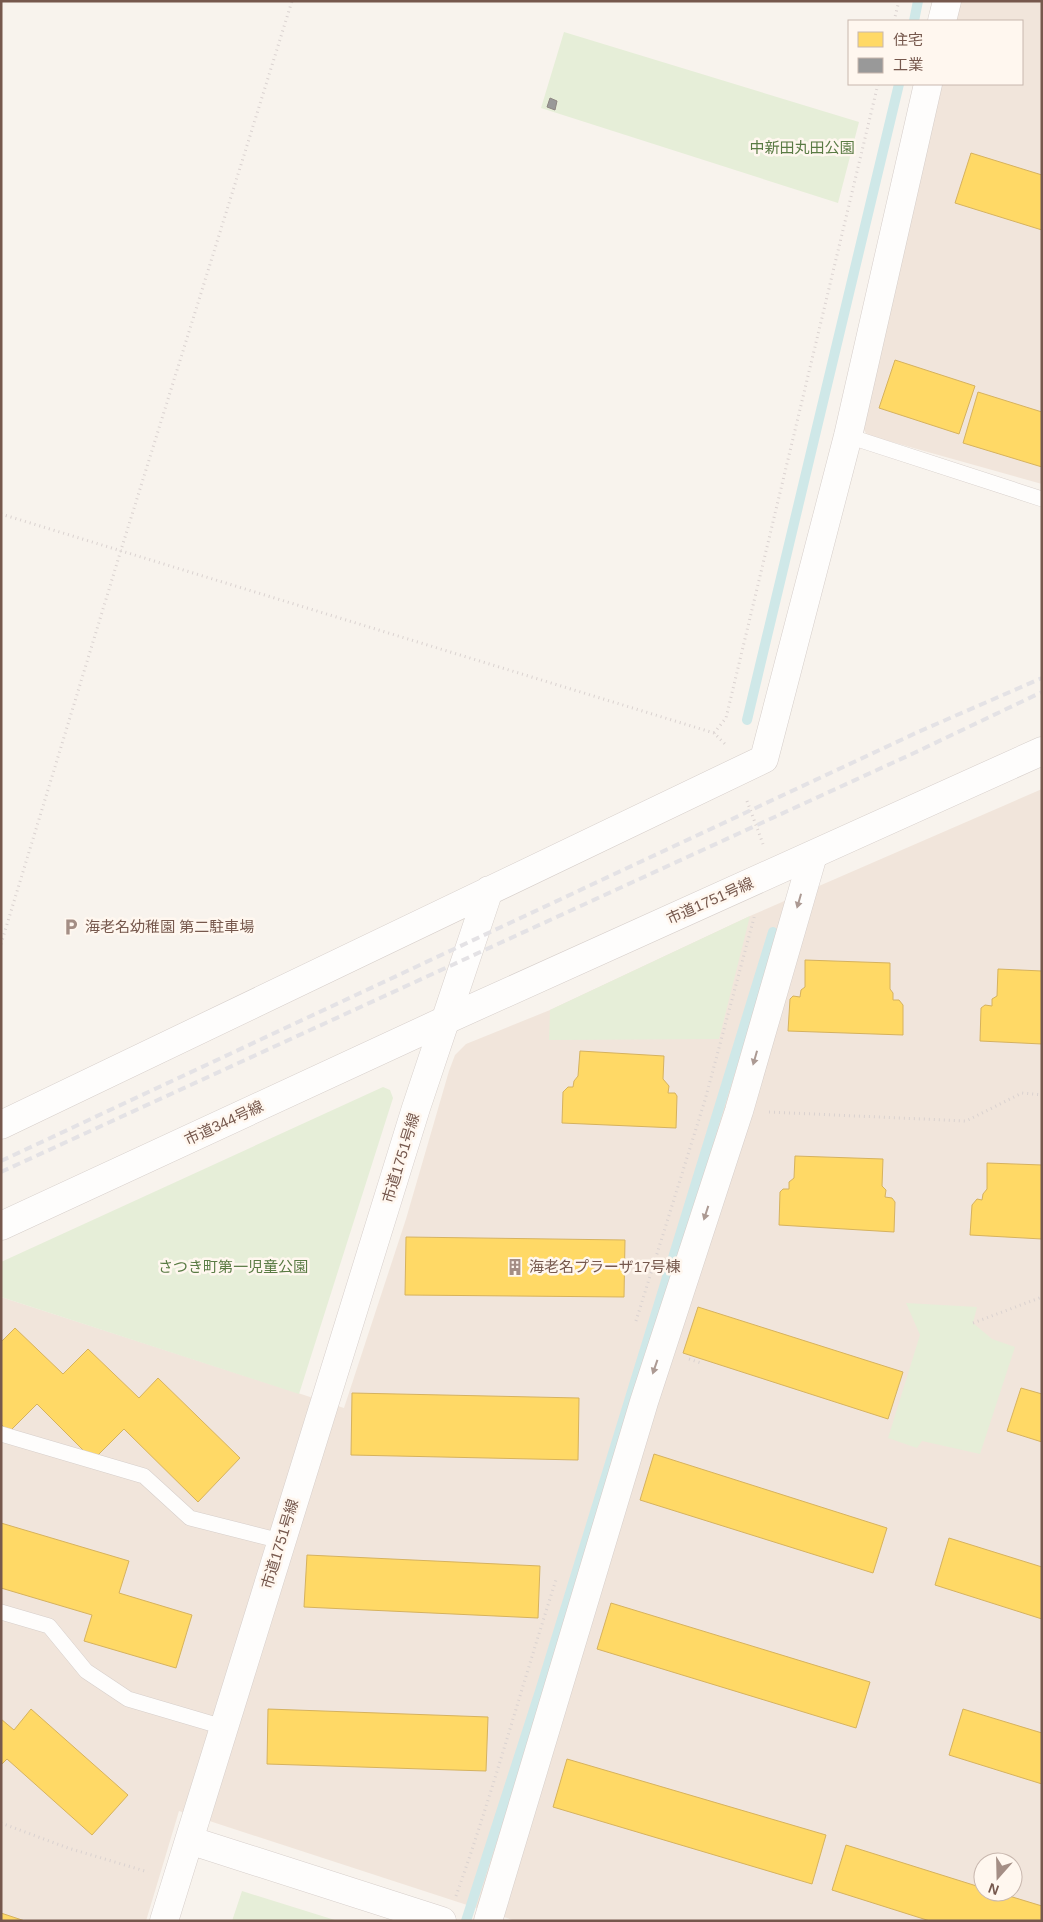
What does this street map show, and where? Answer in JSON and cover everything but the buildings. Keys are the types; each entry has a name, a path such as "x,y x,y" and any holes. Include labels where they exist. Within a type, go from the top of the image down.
{"street":[{"path":"942,20 947,1"},
{"path":"1,1124 764,759 848,436 928,85"},
{"name":"市道1751号線","path":"164,1921 421,1092 446,1020 1042,752"},
{"path":"488,1921 641,1411 740,1110 813,854"},
{"path":"446,1020 488,890"},
{"name":"市道344号線","path":"1,1226 446,1020"},
{"path":"189,1840 442,1921"}],"lane":[{"path":"848,436 1042,499"},
{"path":"1,1434 144,1476 190,1518 281,1541"},
{"path":"1,1612 49,1626 86,1671 128,1699 224,1727"}],"path":[{"path":"1,944 121,550 292,1"},
{"path":"894,20 899,1"},
{"path":"714,733 726,718 878,85"},
{"path":"1,514 714,733 723,743"},
{"path":"747,800 765,850"},
{"path":"740,1110 966,1120 1022,1093 1042,1095"},
{"path":"973,1323 1042,1297"},
{"path":"1,1823 68,1848 150,1873"}],"shaded area":[{"path":"961,1 1042,1 1042,484 867,435 858,420 941,85 1023,85 1023,20 956,20"},
{"path":"1042,789 1042,1921 516,1921 179,1811 146,1921 1,1921 1,1297 344,1408 406,1219 455,1055 466,1044 550,1010 750,916"}],"green space":[{"name":"中新田丸田公園","path":"564,32 859,122 838,203 541,108"},
{"path":"750,916 719,1039 549,1040 550,1010"},
{"name":"さつき町第一児童公園","path":"383,1087 390,1090 393,1098 299,1394 1,1297 1,1262"},
{"path":"906,1303 977,1307 973,1323 992,1339 1015,1347 980,1454 922,1441 917,1448 888,1438 920,1335"},
{"path":"242,1891 338,1921 232,1921"}],"waterway":[{"path":"914,20 918,1"},
{"path":"747,720 899,85"},
{"path":"466,1921 540,1691 773,932"}],"railway":[{"path":"1,1161 918,732 1042,678"},
{"path":"1,1172 914,753 1042,692"}],"place":[{"name":"海老名幼稚園 第二駐車場","path":"71,927"},
{"name":"海老名プラーザ17号棟","path":"515,1267"}]}
